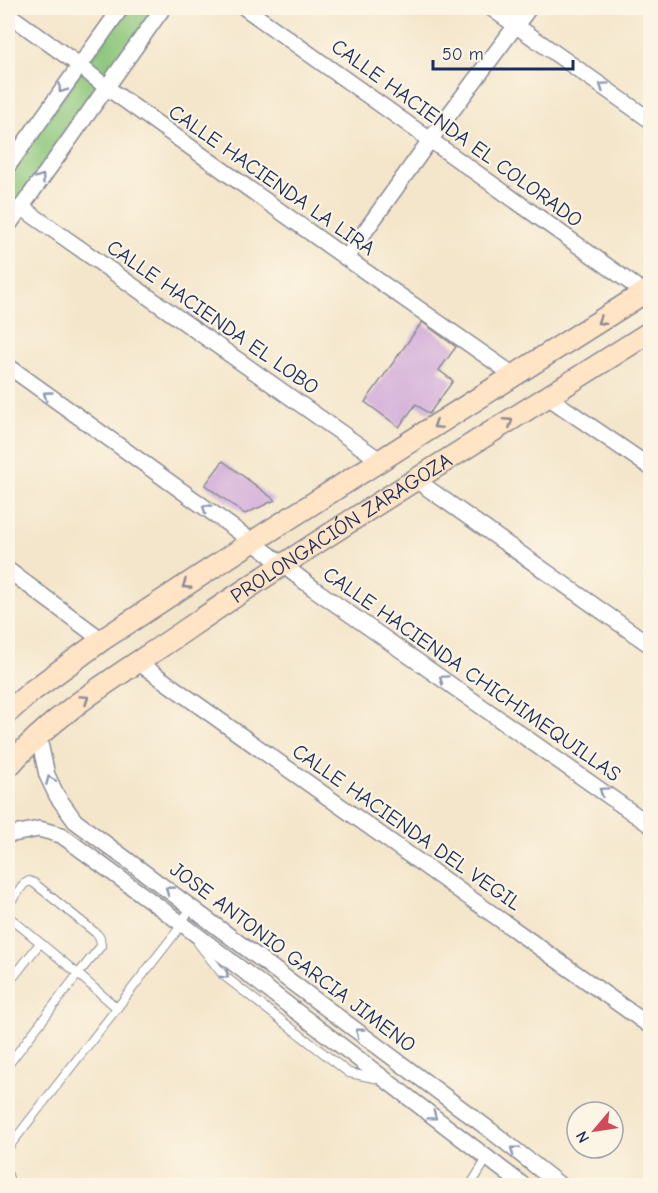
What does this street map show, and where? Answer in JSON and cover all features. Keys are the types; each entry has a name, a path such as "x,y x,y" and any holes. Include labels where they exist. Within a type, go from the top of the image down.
{"main road":[{"name":"PROLONGACIÓN ZARAGOZA","path":"8,712 32,690 102,640 648,291"},
{"name":"PROLONGACIÓN ZARAGOZA","path":"8,767 38,734 73,706 282,565 651,332"}],"street":[{"path":"8,166 121,8"},
{"path":"8,226 163,8"},
{"name":"CALLE HACIENDA EL COLORADO","path":"245,8 648,291"},
{"path":"491,8 651,120"},
{"path":"346,258 430,140 529,8"},
{"name":"CALLE HACIENDA LA LIRA","path":"8,14 106,87 515,376"},
{"name":"CALLE HACIENDA EL LOBO","path":"21,207 381,461"},
{"name":"CALLE HACIENDA CHICHIMEQUILLAS","path":"8,366 282,565 651,825"},
{"path":"548,397 651,467"},
{"path":"416,480 651,645"},
{"path":"8,570 102,640"},
{"name":"CALLE HACIENDA DEL VEGIL","path":"139,663 651,1026"},
{"name":"JOSE ANTONIO GARCIA JIMENO","path":"38,734 47,775 57,796 75,820 561,1185"},
{"name":"JOSE ANTONIO GARCIA JIMENO","path":"8,835 39,829 61,835 524,1185"},
{"path":"97,863 108,845"}],"lane":[{"path":"8,905 29,880 97,934 101,946 8,1065"},
{"path":"8,1148 117,1008 185,927 191,907"},
{"path":"8,916 117,1008"},
{"path":"8,984 40,943"},
{"path":"470,1185 488,1157"},
{"path":"8,1175 11,1185"}],"green space":[{"path":"127,8 157,8 8,216 8,174"}],"building":[{"path":"422,322 456,347 439,370 453,381 429,414 416,404 399,427 365,402"},
{"path":"223,461 275,500 245,514 205,485"}]}
